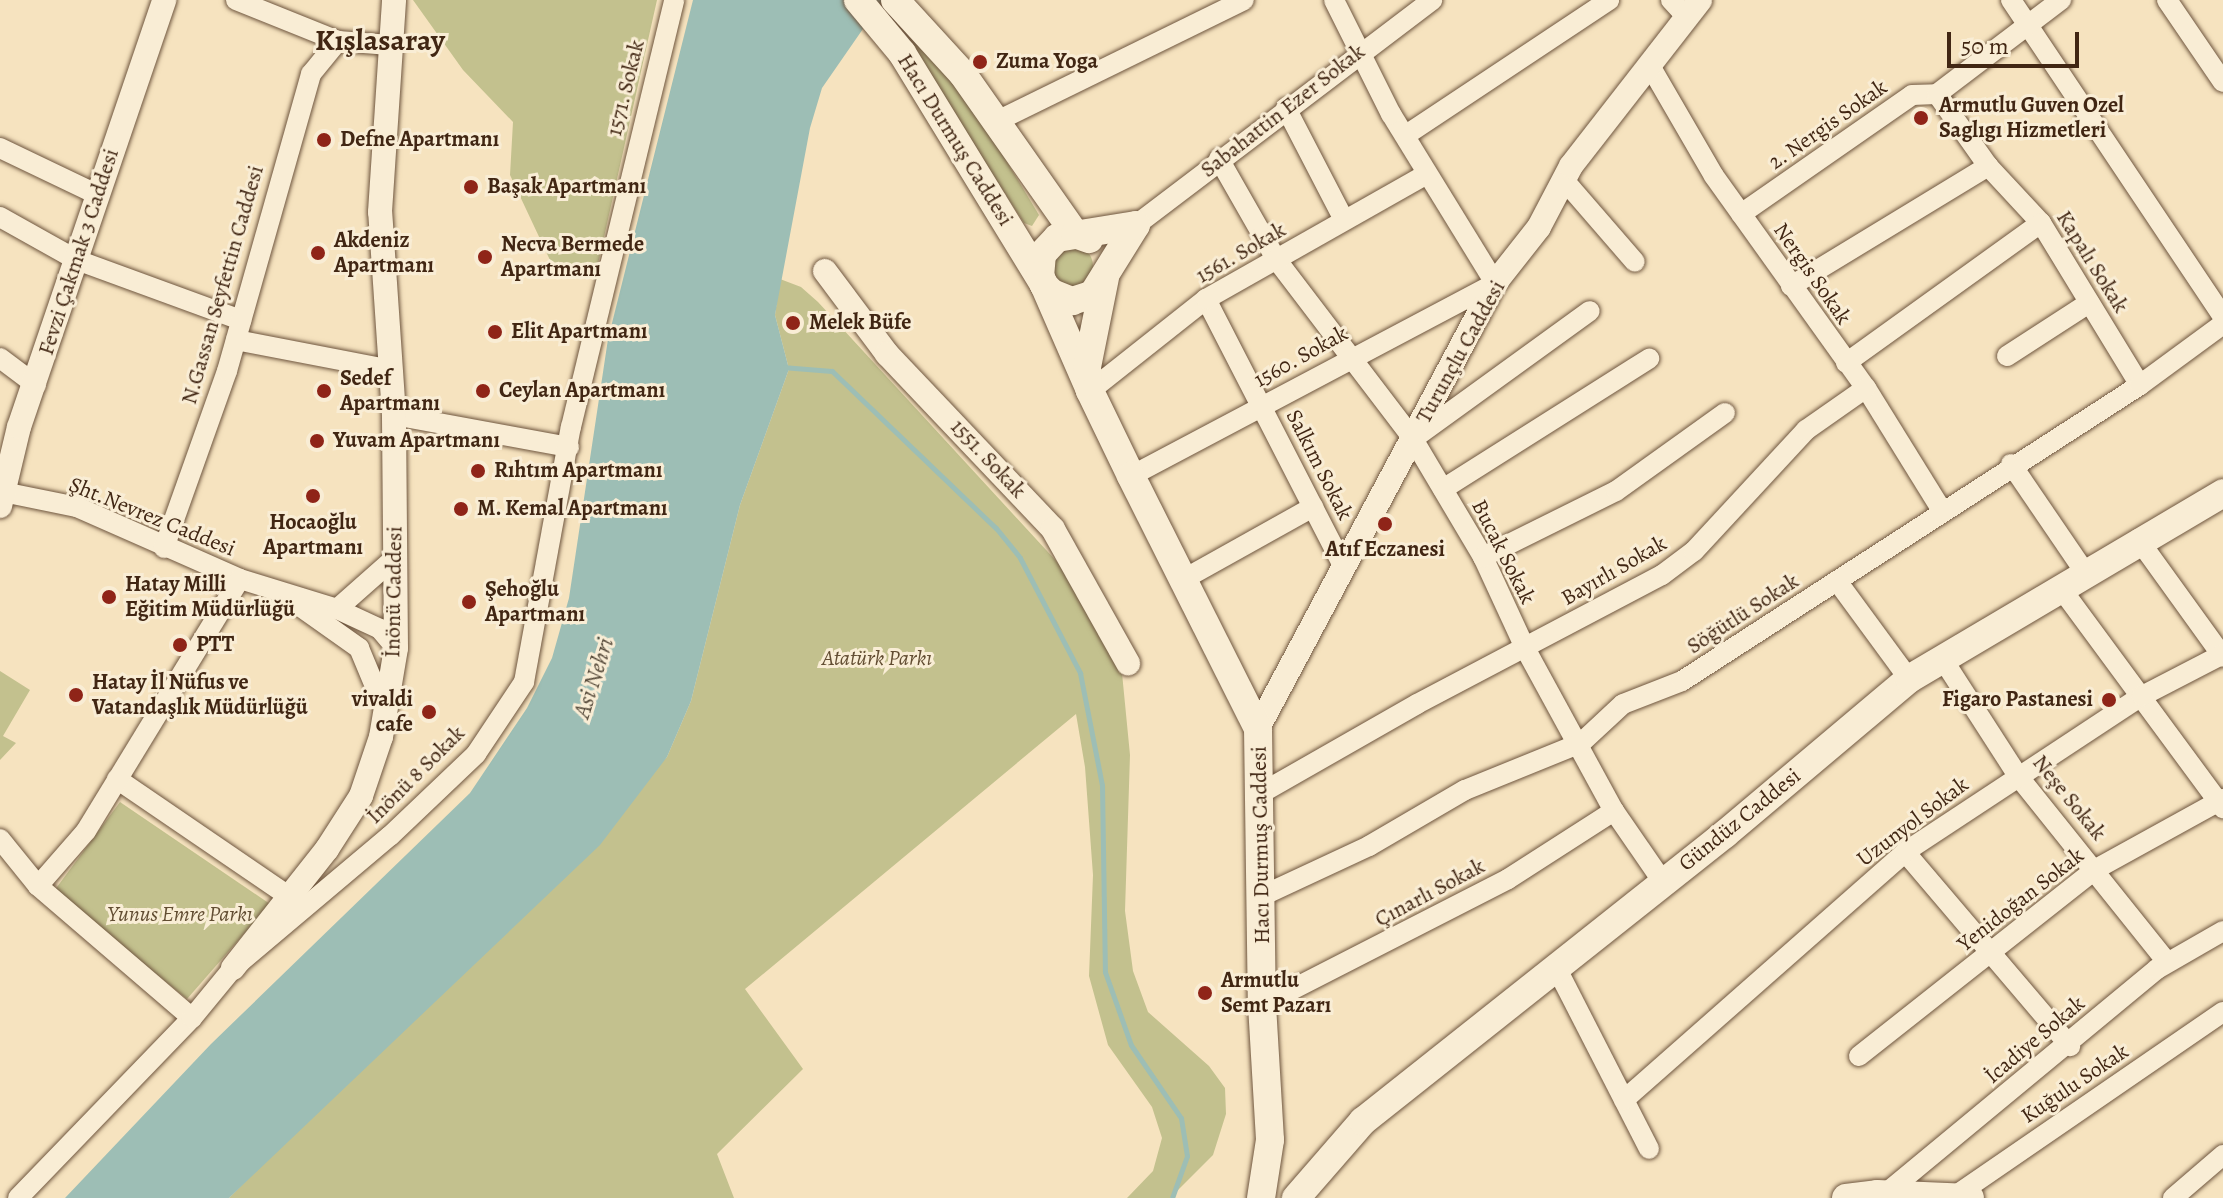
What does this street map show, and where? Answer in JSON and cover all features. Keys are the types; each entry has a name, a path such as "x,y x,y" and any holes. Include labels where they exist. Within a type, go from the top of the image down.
{"main road":[{"name":"Hacı Durmuş Caddesi","path":"858,0 897,8 962,73 1075,234 1101,249 1104,281 1087,367 1090,389"},
{"name":"Hacı Durmuş Caddesi","path":"897,8 951,128 1044,285 1131,476 1258,728 1263,792 1262,1005 1270,1140 1261,1198"},
{"path":"1075,234 1136,225"},
{"name":"Sabahattin Ezer Sokak","path":"1104,281 1136,225"},
{"name":"Hacı Durmuş Caddesi","path":"1044,285 1042,254 1057,238 1075,234"},
{"path":"1044,285 1072,301 1093,294 1104,281"},
{"name":"Gündüz Caddesi","path":"1296,1198 1363,1121 1557,969 1909,679 2138,539 2223,493"},
{"path":"1846,1198 1885,1194 1955,1197"}],"street":[{"name":"Fevzi Çakmak 3 Caddesi","path":"2,499 96,194 164,0"},
{"path":"236,0 338,41 390,45"},
{"name":"İnönü Caddesi","path":"18,1198 192,1018 290,897 361,796 396,648 394,415 387,369 380,212 394,0"},
{"name":"1571. Sokak","path":"605,281 674,0"},
{"path":"995,122 1244,0"},
{"path":"1334,0 1359,52 1427,174 1495,283"},
{"name":"Sabahattin Ezer Sokak","path":"1136,225 1359,52 1432,0"},
{"path":"1406,135 1609,0"},
{"path":"2011,0 2223,317"},
{"name":"2. Nergis Sokak","path":"1741,214 1912,95 1937,94 2061,0"},
{"path":"2167,0 2223,82"},
{"name":"Turunçlu Caddesi","path":"1258,728 1495,283 1539,227 1564,180 1649,64 1685,5"},
{"name":"N.Gassan Seyfettin Caddesi","path":"164,548 238,330 311,74 338,41"},
{"name":"Nergis Sokak","path":"1649,64 1741,214 1866,388 1941,509"},
{"name":"Kapalı Sokak","path":"1937,94 1988,166 2041,223 2140,385"},
{"path":"1286,108 1344,220"},
{"path":"0,148 96,194"},
{"name":"Bucak Sokak","path":"1219,159 1276,259 1413,439 1483,557 1525,648 1581,743 1614,811 1663,882"},
{"path":"1791,286 1988,166"},
{"name":"1561. Sokak","path":"1090,389 1206,299 1427,174"},
{"path":"1564,180 1635,262"},
{"path":"0,217 77,260 238,330 387,369"},
{"path":"1846,363 2041,223"},
{"name":"1551. Sokak","path":"825,271 887,354 1053,529 1128,663"},
{"name":"İnönü 8 Sokak","path":"233,968 390,836 476,754 524,682 537,626 545,547 605,281"},
{"name":"1560. Sokak","path":"1131,476 1495,283"},
{"name":"Salkım Sokak","path":"1206,299 1344,568"},
{"path":"2007,356 2089,303"},
{"path":"1413,439 1590,311"},
{"name":"Söğütlü Sokak","path":"1264,895 1369,846 1465,790 1581,743 1623,704 1682,681 1837,581 1941,509 2140,385 2223,324"},
{"path":"0,358 36,385"},
{"path":"1443,489 1649,359"},
{"name":"Bayırlı Sokak","path":"1263,792 1662,575 1694,551 1806,430 1866,388"},
{"path":"1483,557 1616,491 1725,413"},
{"path":"394,415 569,447"},
{"path":"2011,464 2084,571"},
{"name":"Şht.Nevrez Caddesi","path":"2,499 77,507 240,579 337,609 380,629 396,648"},
{"path":"1184,579 1313,507"},
{"path":"2138,539 2223,655"},
{"path":"337,609 397,556"},
{"path":"38,886 86,831 240,579"},
{"path":"1837,581 1909,679"},
{"path":"2060,587 2221,803"},
{"name":"Şht.Nevrez Caddesi","path":"281,593 359,648"},
{"path":"384,708 359,648 396,648"},
{"name":"Uzunyol Sokak","path":"1624,1100 1905,852 2142,696 2223,655"},
{"name":"Neşe Sokak","path":"1942,658 2018,776 2096,869 2167,962"},
{"path":"117,779 290,897"},
{"name":"Yenidoğan Sokak","path":"1859,1056 2096,869 2221,803"},
{"name":"Çınarlı Sokak","path":"1262,1005 1508,879 1614,811"},
{"path":"0,839 38,886 192,1018"},
{"path":"1905,852 2070,1046"},
{"name":"İcadiye Sokak","path":"1885,1194 2070,1046 2167,962 2223,931"},
{"path":"1557,969 1649,1149"},
{"name":"Kuğulu Sokak","path":"1955,1197 2223,1012"},
{"path":"2173,1198 2223,1155"}],"green space":[{"path":"413,0 657,0 596,273 557,275 510,175 513,122 463,70"},
{"path":"897,27 941,65 992,137 1039,215 1032,226 1024,223"},
{"path":"1072,245 1087,251 1093,266 1087,281 1072,287 1057,281 1051,266 1057,251"},
{"name":"Atatürk Parkı","path":"780,279 801,287 818,302 1070,576 1122,673 1130,755 1125,911 1133,971 1148,1012 1209,1066 1225,1088 1226,1114 1213,1155 1170,1198 1127,1198 1153,1171 1162,1138 1152,1107 1108,1045 1089,976 1093,875 1085,767 1076,714 745,989 803,1069 717,1154 734,1198 229,1198 667,757 691,701 740,505 789,369 775,315"},
{"path":"0,671 30,690 3,736 16,743 0,760"},
{"name":"Yunus Emre Parkı","path":"120,802 270,904 187,999 54,891"}],"water":[{"name":"Asi Nehri","path":"693,0 883,0 822,88 810,128 775,315 789,369 740,505 691,701 667,757 600,845 229,1198 65,1198 211,1044 470,793 527,708 552,658 569,598 608,339"}],"waterway":[{"path":"782,367 832,371 996,528 1020,558 1080,673 1102,785 1105,972 1131,1045 1181,1118 1187,1156 1172,1198"}],"place":[{"name":"Zuma Yoga","path":"980,62"},
{"name":"Armutlu Guven Ozel Saglıgı Hizmetleri","path":"1921,118"},
{"name":"Defne Apartmanı","path":"324,140"},
{"name":"Başak Apartmanı","path":"471,187"},
{"name":"Akdeniz Apartmanı","path":"318,253"},
{"name":"Necva Bermede Apartmanı","path":"485,257"},
{"name":"Melek Büfe","path":"793,323"},
{"name":"Elit Apartmanı","path":"495,332"},
{"name":"Sedef Apartmanı","path":"324,391"},
{"name":"Ceylan Apartmanı","path":"483,391"},
{"name":"Yuvam Apartmanı","path":"317,441"},
{"name":"Rıhtım Apartmanı","path":"478,471"},
{"name":"Hocaoğlu Apartmanı","path":"313,496"},
{"name":"M. Kemal Apartmanı","path":"461,509"},
{"name":"Atıf Eczanesi","path":"1385,524"},
{"name":"Hatay Milli Eğitim Müdürlüğü","path":"109,597"},
{"name":"Şehoğlu Apartmanı","path":"469,602"},
{"name":"PTT","path":"180,645"},
{"name":"Hatay İl Nüfus ve Vatandaşlık Müdürlüğü","path":"76,695"},
{"name":"Figaro Pastanesi","path":"2109,700"},
{"name":"vivaldi cafe","path":"429,712"},
{"name":"Armutlu Semt Pazarı","path":"1205,993"}],"district":[{"name":"Kışlasaray","path":"380,40"}]}
